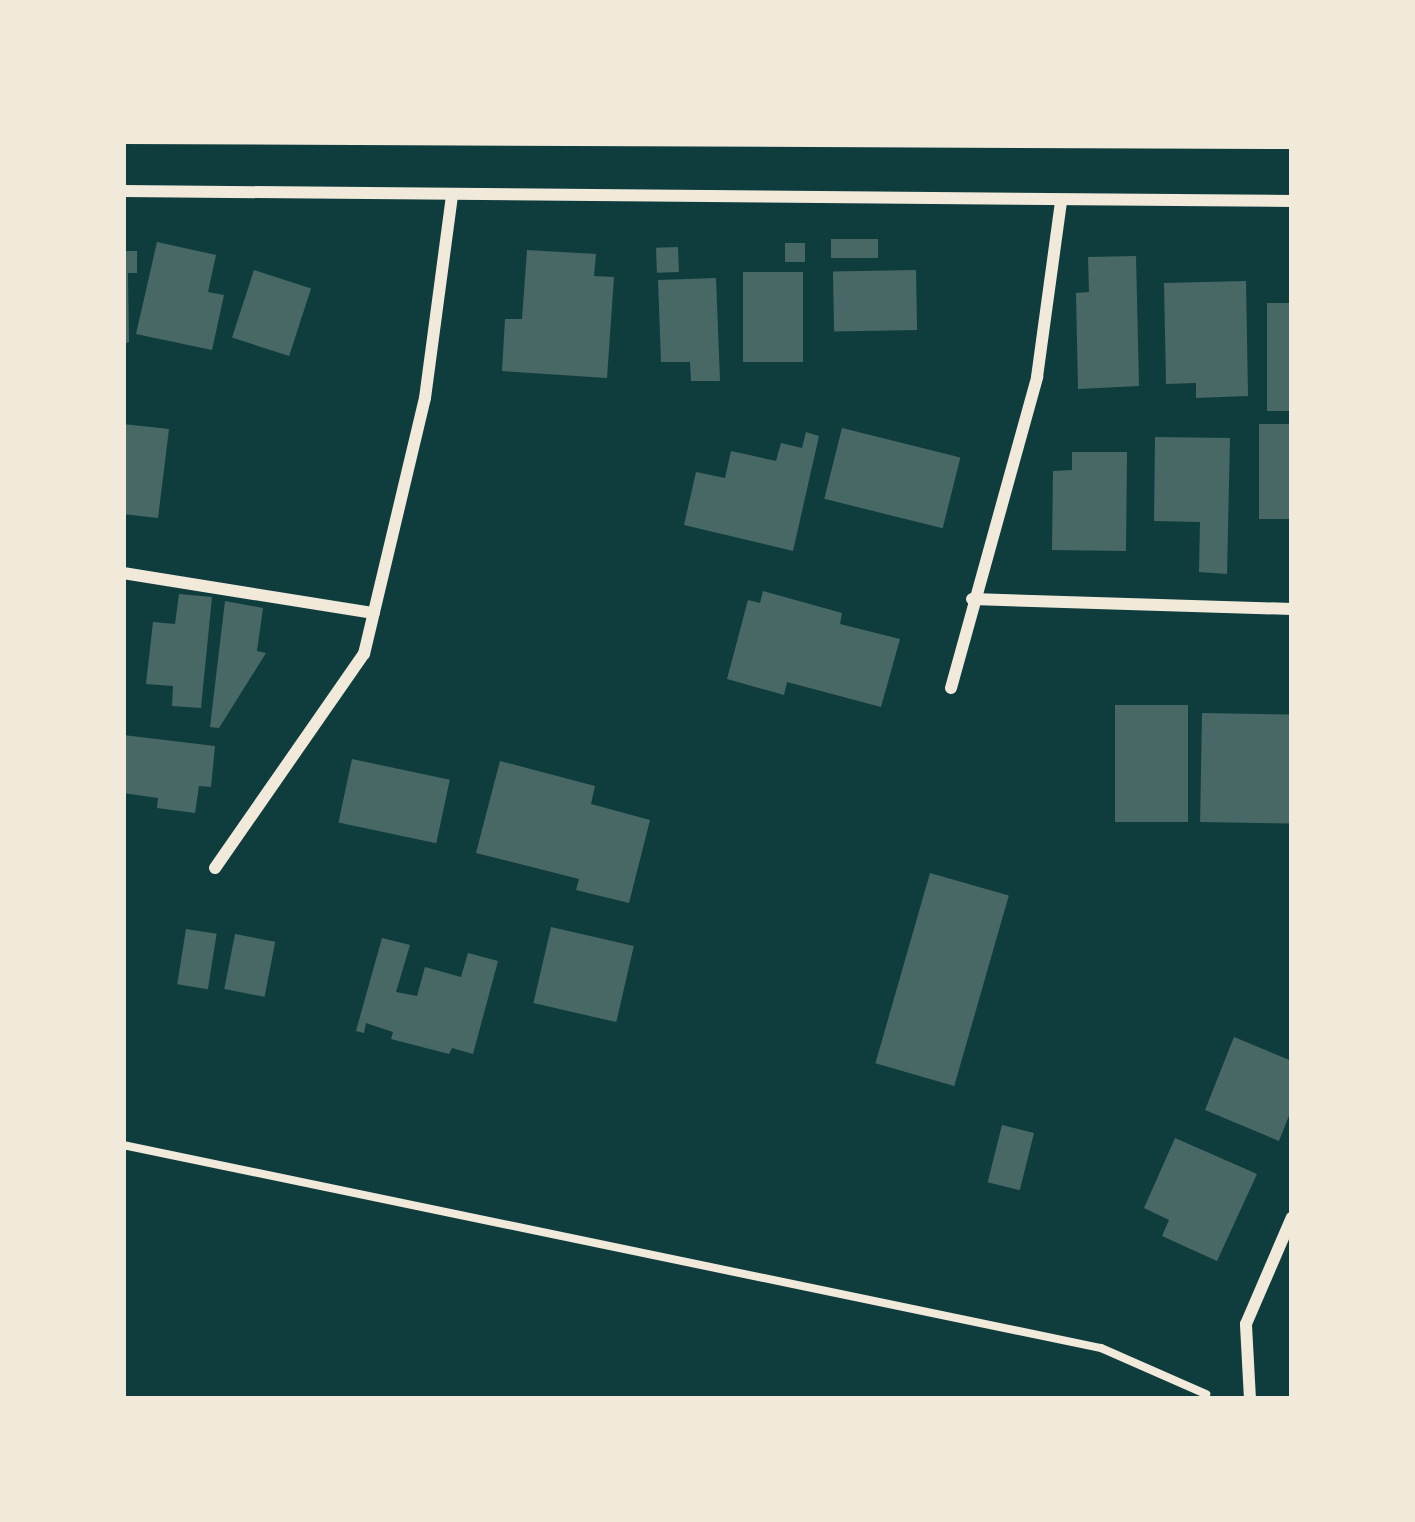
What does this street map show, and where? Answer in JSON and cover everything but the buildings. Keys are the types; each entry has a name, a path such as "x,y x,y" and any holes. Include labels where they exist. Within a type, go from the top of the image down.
{"highway":[{"path":"123,126 1292,130"}],"street":[{"path":"123,191 1292,201"},
{"path":"215,868 364,654 425,398 452,194"},
{"path":"951,688 1037,377 1061,201"},
{"path":"123,574 374,613"},
{"path":"972,599 1292,609"},
{"path":"1250,1399 1246,1324 1292,1216"}],"path":[{"path":"123,1145 1101,1348 1218,1399"}]}
